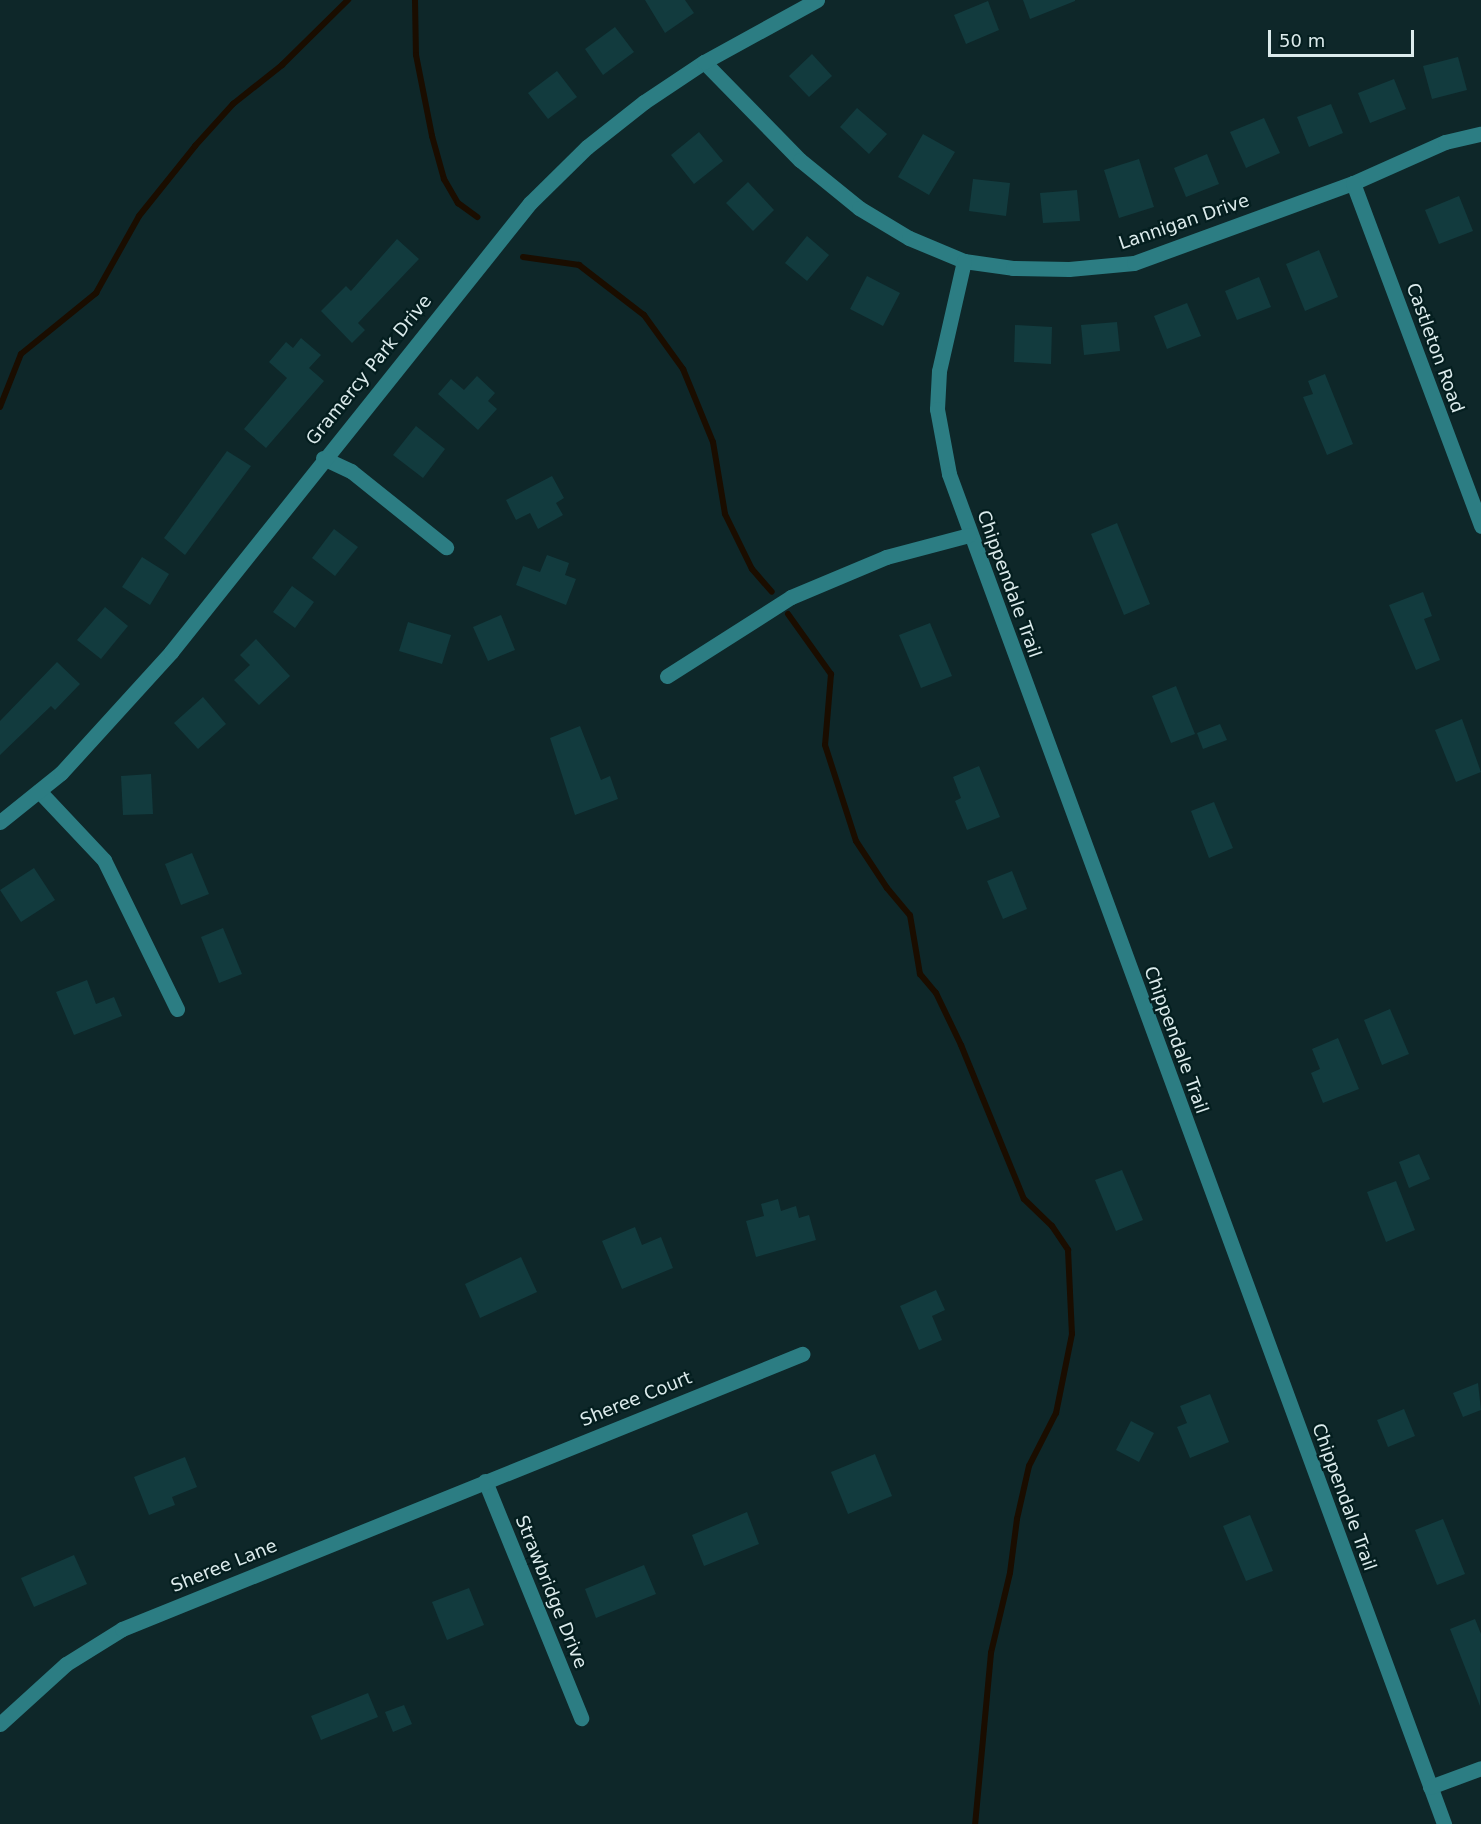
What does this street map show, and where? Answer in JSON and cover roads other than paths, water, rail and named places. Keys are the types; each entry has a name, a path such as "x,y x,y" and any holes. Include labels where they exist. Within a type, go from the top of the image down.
{"street":[{"name":"Gramercy Park Drive","path":"0,822 39,791 113,719 171,652 323,458 530,203 603,134 644,102 704,62 817,0"},
{"name":"Lannigan Drive","path":"704,62 800,160 859,208 909,238 964,261 1058,269 1134,263 1353,183 1445,142 1481,134"},
{"name":"Castleton Road","path":"1353,183 1481,526"},
{"name":"Chippendale Trail","path":"964,261 939,371 937,409 949,474 969,535 1444,1824"},
{"path":"323,458 351,471 446,547"},
{"path":"668,676 791,597 886,557 969,535"},
{"path":"39,791 104,860 177,1009"},
{"name":"Sheree Court","path":"485,1480 802,1354"},
{"name":"Strawbridge Drive","path":"485,1480 581,1718"},
{"name":"Sheree Lane","path":"0,1724 66,1664 122,1629 485,1480"},
{"path":"1430,1787 1481,1768"}],"waterway":[{"path":"0,407 21,354 96,293 139,216 195,146 233,104 282,65 348,0"},
{"path":"415,0 416,55 432,136 444,179 458,203 477,217"},
{"path":"523,257 579,265 644,315 683,369 713,442 725,514 752,569 772,592"},
{"path":"788,614 831,674 825,745 856,841 887,888 910,915 920,974 936,993 961,1045 1024,1199 1052,1226 1068,1250 1072,1334 1056,1413 1029,1466 1017,1519 1010,1573 991,1653 975,1824"}]}
